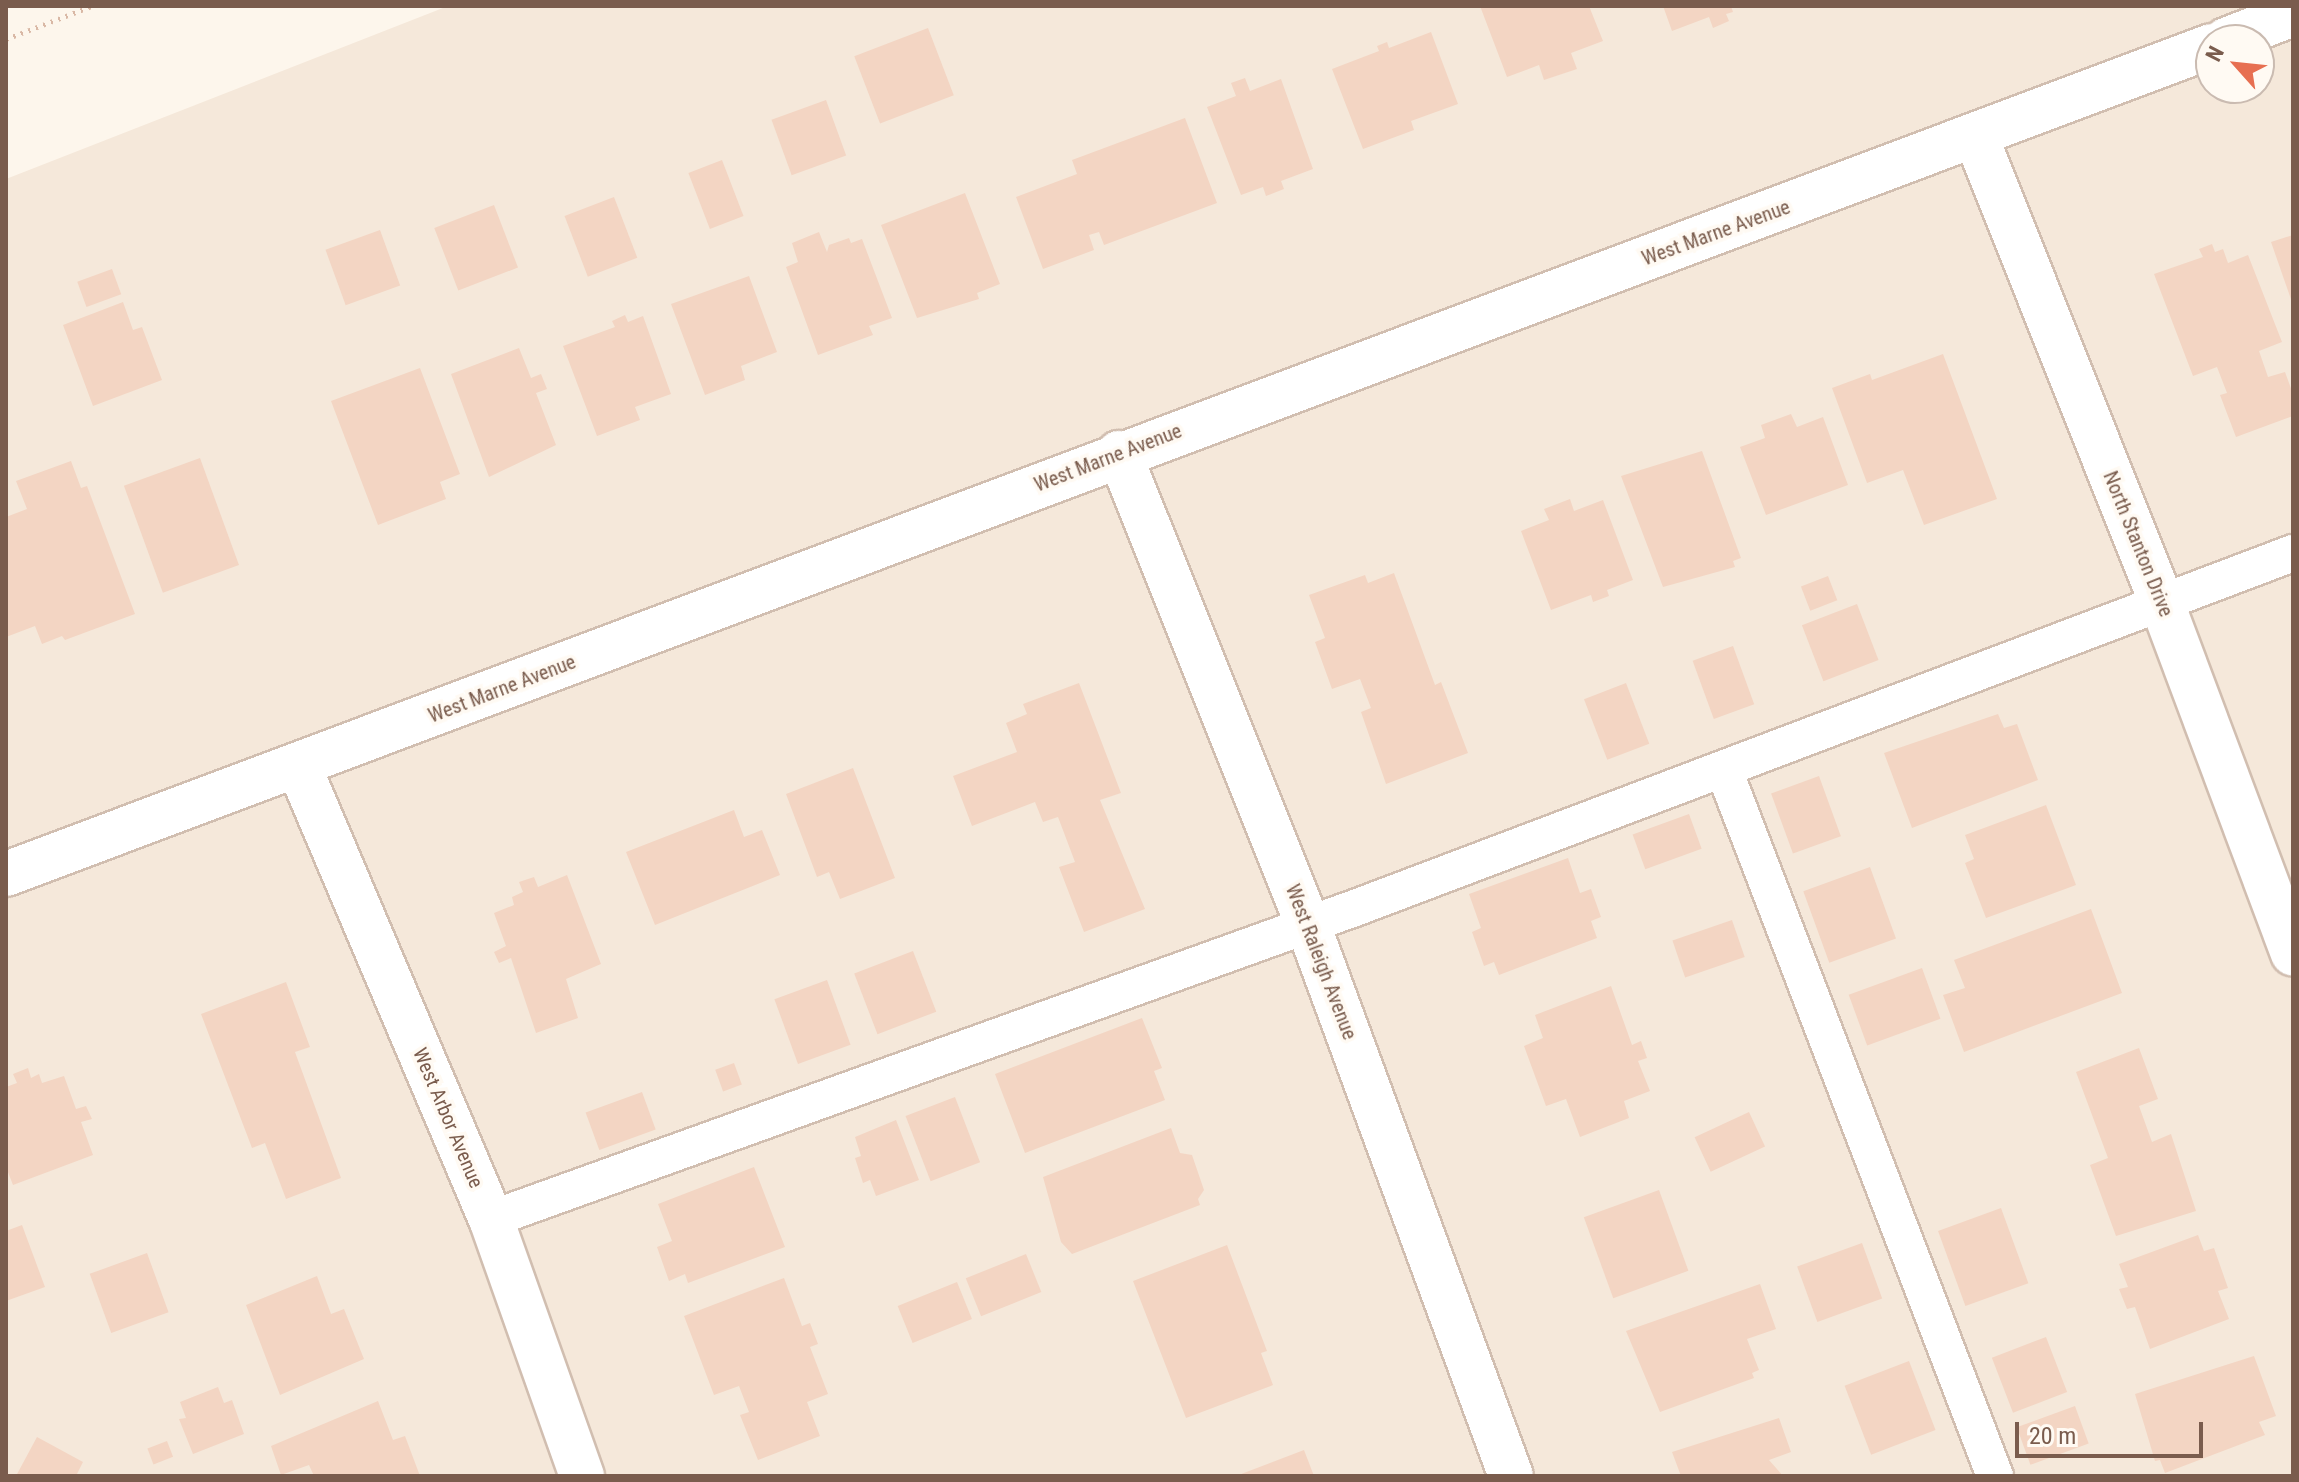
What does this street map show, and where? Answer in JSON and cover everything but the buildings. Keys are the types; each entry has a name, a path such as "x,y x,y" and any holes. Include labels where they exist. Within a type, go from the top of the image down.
{"street":[{"path":"2267,24 2293,14"},
{"name":"West Marne Avenue","path":"6,874 299,767 1119,453 1976,137 2195,52"},
{"name":"North Stanton Drive","path":"1976,137 2163,606 2293,954"},
{"name":"West Raleigh Avenue","path":"1119,453 1308,925 1511,1476"},
{"name":"West Arbor Avenue","path":"299,767 491,1219 582,1476"}],"lane":[{"path":"491,1219 1308,925 2163,606 2293,553"},
{"path":"1724,770 1995,1476"}],"path":[{"path":"6,39 92,6"}],"shaded area":[{"path":"448,6 2293,6 2293,1476 6,1476 6,179"}]}
